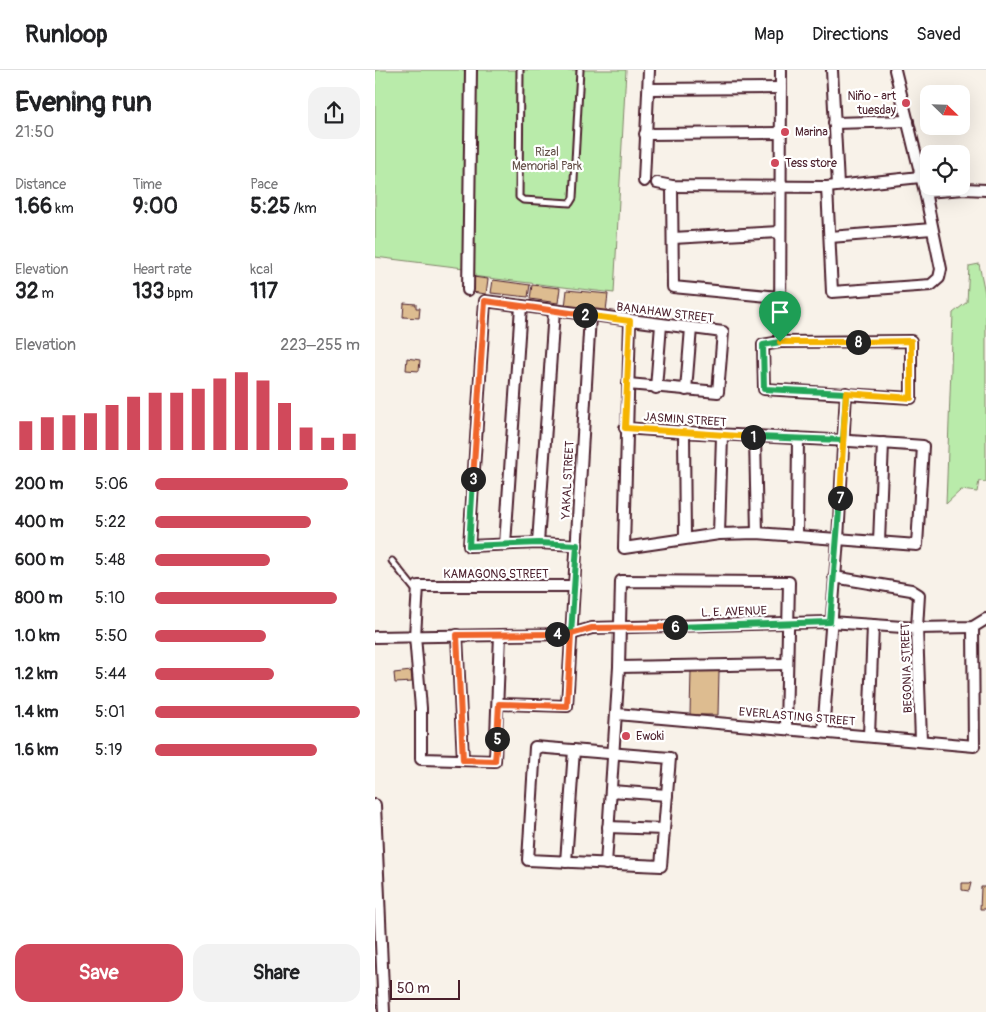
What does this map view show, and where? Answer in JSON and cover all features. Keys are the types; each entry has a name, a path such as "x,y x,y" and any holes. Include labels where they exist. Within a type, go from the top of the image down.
{"street":[{"path":"468,290 471,70"},
{"path":"643,181 649,70"},
{"path":"780,342 781,70"},
{"path":"832,70 834,123 830,237 832,292 931,285 939,278 941,269 926,195"},
{"path":"657,183 673,186 833,186 920,177 895,70"},
{"path":"649,89 781,88"},
{"path":"834,123 908,121"},
{"path":"645,134 781,133"},
{"path":"673,186 673,287 779,297"},
{"path":"970,189 986,190"},
{"path":"830,237 933,228"},
{"path":"673,238 779,232"},
{"name":"BANAHAW STREET","path":"505,545 469,546 485,301 723,332 718,392 686,390"},
{"path":"521,306 505,545 538,543 577,545"},
{"path":"538,543 554,311"},
{"name":"YAKAL STREET","path":"499,704 567,706 590,316"},
{"path":"630,321 625,428 624,548 719,534 757,533 879,542 883,443"},
{"path":"657,388 661,325"},
{"path":"628,384 686,390 691,328"},
{"path":"911,341 911,398 764,389 763,345 780,342 911,341"},
{"path":"823,732 830,622 838,539 846,393"},
{"name":"JASMIN STREET","path":"625,428 722,436 843,440 923,446 917,545 879,542"},
{"path":"684,432 685,538"},
{"path":"719,534 722,436"},
{"path":"755,437 757,533"},
{"path":"797,536 798,438"},
{"name":"BEGONIA STREET","path":"834,577 911,590 919,595 917,628 921,740"},
{"path":"606,864 615,754 621,581 789,582 786,729"},
{"name":"KAMAGONG STREET","path":"417,588 575,586"},
{"path":"417,588 415,636 421,708 421,759 495,761 499,704 500,635"},
{"path":"973,627 986,619"},
{"name":"L. E. AVENUE","path":"375,637 392,635 571,634 592,628 619,629 830,622 917,628 973,627"},
{"path":"869,736 873,625"},
{"name":"EVERLASTING STREET","path":"617,714 974,746 973,627"},
{"path":"457,635 463,760"},
{"path":"619,667 787,664"},
{"path":"535,747 574,750 670,758 661,866 528,860 535,747"},
{"path":"566,862 574,750"},
{"path":"611,791 667,796"},
{"path":"375,805 379,999 384,1012"},
{"path":"608,827 664,830"}],"lane":[{"path":"520,70 519,197 523,200 570,203 573,198 579,70"},
{"path":"392,561 417,588"}],"green space":[{"path":"375,70 466,70 464,268 375,257"},
{"name":"Rizal Memorial Park","path":"474,70 626,70 614,293 471,276"},
{"path":"979,264 986,298 986,482 979,481 977,492 961,490 946,504 953,313 967,302 969,266"}],"building":[{"path":"473,277 488,279 486,294 472,292"},
{"path":"493,280 530,285 528,297 491,293"},
{"path":"532,285 560,288 558,303 530,299"},
{"path":"567,290 608,294 606,311 565,307"},
{"path":"404,303 416,304 416,308 420,308 419,318 403,317"},
{"path":"407,358 420,360 419,371 406,370"},
{"path":"691,670 719,671 718,715 690,715"},
{"path":"411,671 412,682 395,683 394,673"},
{"path":"962,883 971,883 969,891 962,890"},
{"path":"981,887 986,887 986,909 980,909"}],"place":[{"name":"Niño - art tuesday","path":"906,103"},
{"name":"Marina","path":"785,132"},
{"name":"Tess store","path":"775,163"},
{"name":"Ewoki","path":"626,736"}],"route":[{"path":"780,342 763,345 764,389 846,393 843,440 722,436 625,428 630,321 485,301 469,546 538,543 577,545 571,634 457,635 463,760 495,761 499,704 567,706 571,634 592,628 619,629 830,622 838,539 846,393 911,398 911,341 780,342"}]}
